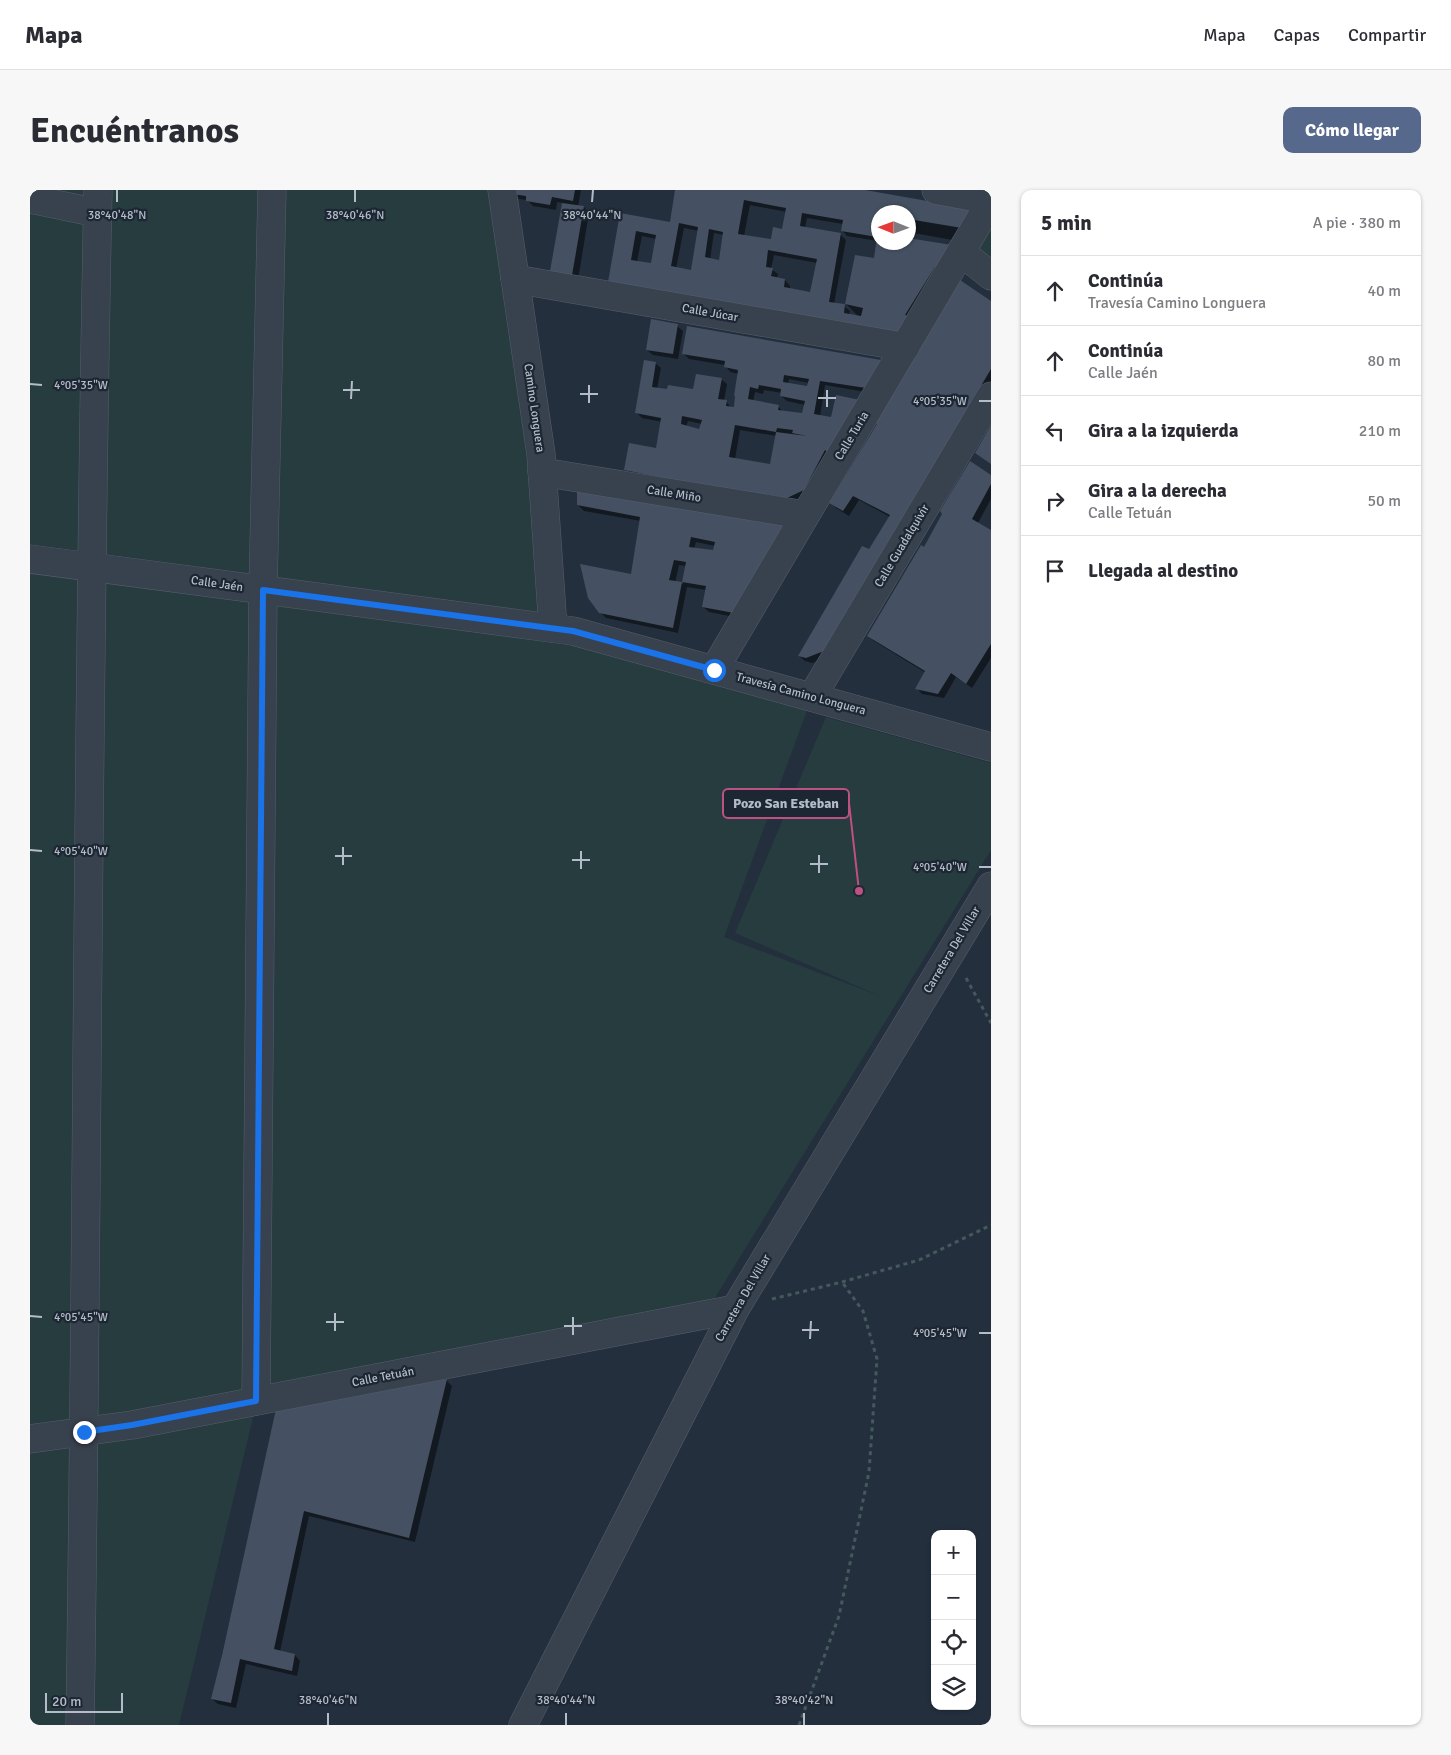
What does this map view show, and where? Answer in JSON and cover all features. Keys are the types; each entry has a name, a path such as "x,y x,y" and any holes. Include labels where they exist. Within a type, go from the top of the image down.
{"street":[{"path":"256,1401 263,590 272,190"},
{"name":"Camino Longuera","path":"502,190 541,454 553,628"},
{"path":"936,190 991,201"},
{"path":"30,199 98,201 91,567 80,1725"},
{"name":"Calle Turia","path":"714,670 991,201"},
{"path":"961,252 991,276"},
{"name":"Calle Júcar","path":"515,279 904,348"},
{"name":"Calle Guadalquivir","path":"812,697 991,396"},
{"name":"Calle Miño","path":"542,472 805,515"},
{"name":"Calle Jaén","path":"30,559 553,628"},
{"name":"Travesía Camino Longuera","path":"553,628 573,631 991,747"},
{"name":"Carretera Del Villar","path":"523,1725 735,1308 991,886"},
{"name":"Calle Tetuán","path":"30,1439 132,1425 735,1308"}],"path":[{"path":"951,951 991,1023"},
{"path":"735,1308 842,1282 920,1260 991,1225"},
{"path":"799,1725 839,1616 869,1472 877,1359 863,1312 842,1282"}],"green space":[{"path":"30,190 502,190 553,628 812,697 724,937 880,996 735,933 826,717 991,763 991,850 705,1314 257,1401 179,1725 30,1725"},
{"path":"991,201 991,276 961,252"}],"building":[{"path":"511,190 575,190 573,201 552,197 550,205 526,201 526,196 512,194"},
{"path":"675,190 865,190 967,208 969,212 962,228 916,220 916,205 871,205 871,236 841,231 843,220 802,213 800,226 841,233 829,302 845,304 855,255 874,258 875,250 916,250 916,239 952,245 938,268 935,267 905,315 909,316 895,337 607,288 620,213 670,222","holes":["744,200 786,208 782,229 773,227 771,239 738,234","679,223 698,227 691,270 671,266","709,229 723,232 719,260 705,257","636,231 656,235 651,263 631,260","768,250 817,259 810,292 784,287 785,279 771,276 773,268 766,267","845,304 863,308 861,316 844,313"]},
{"path":"562,203 584,206 571,281 549,277"},
{"path":"960,280 991,301 991,369 901,521 904,522 873,576 869,574 824,651 806,658 798,656 862,546 869,549 890,515 853,496 843,511 829,503 877,424 873,422"},
{"path":"651,319 678,324 673,354 646,350"},
{"path":"687,326 881,360 866,388 820,381 814,414 831,417 836,395 860,400 829,453 825,450 804,490 787,498 765,494 764,498 624,470 629,443 656,448 661,418 635,413 644,360 656,362 652,387 667,389 668,385 693,389 696,374 722,378 718,399 727,400 726,406 734,407 738,370 724,367 725,361 682,354","holes":["784,375 809,379 807,386 783,382","759,385 781,389 780,396 805,401 802,413 778,410 779,405 748,399 750,387 758,389","682,416 702,420 699,429 681,424","735,425 776,432 770,464 729,457","777,428 793,430 792,433 807,436 776,432"]},
{"path":"991,425 991,464 975,453"},
{"path":"970,461 991,475 991,484 972,519 991,530 991,644 966,684 951,673 938,694 915,689 925,671 867,636 921,545 924,547 942,514 940,511"},
{"path":"577,486 783,525 734,613 702,607 706,586 682,582 673,628 599,613 588,598 580,564 631,574 640,517 577,505","holes":["691,537 715,542 713,550 689,547","674,560 686,562 682,582 669,580"]},
{"path":"447,1379 409,1538 304,1511 274,1649 295,1654 292,1671 240,1659 231,1703 211,1699 276,1409"}],"place":[{"name":"Pozo San Esteban","path":"859,891"}],"route":[{"path":"84,1432 132,1425 256,1401 263,590 573,631 714,670"}]}
